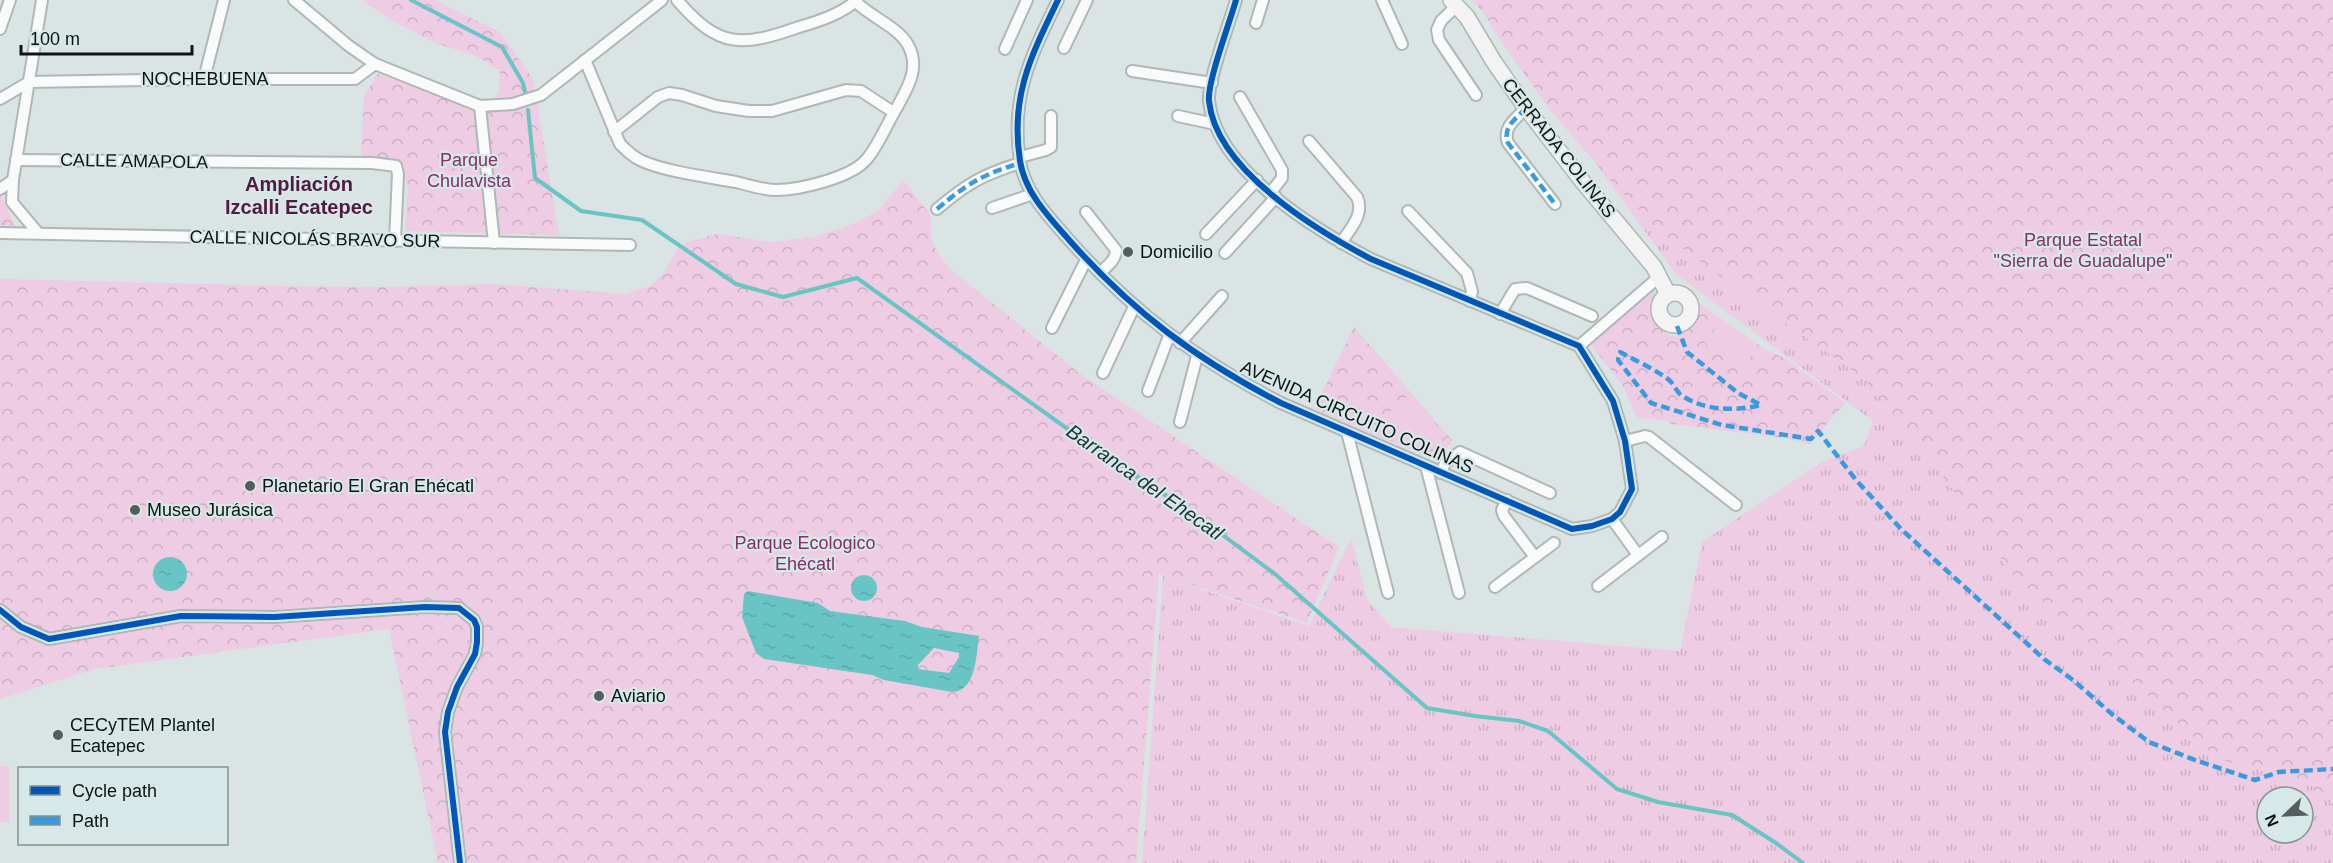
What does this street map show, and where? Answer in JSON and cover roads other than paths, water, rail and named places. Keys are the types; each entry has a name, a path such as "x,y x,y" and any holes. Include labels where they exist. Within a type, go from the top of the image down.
{"main road":[{"name":"CERRADA COLINAS","path":"1454,2 1467,17 1494,62 1526,108 1660,276 1668,294"}],"street":[{"path":"0,28 10,0"},
{"path":"38,233 12,202 13,180 42,0"},
{"path":"204,79 224,0"},
{"path":"294,0 349,46 375,64 480,106 513,104 541,95 662,0"},
{"path":"585,60 614,132 620,144 630,154 643,162 775,190 811,185 850,171 866,161 910,86 913,57 908,44 897,32 868,14 857,1 843,11 821,20 746,42 731,40 712,32 691,16 677,0"},
{"path":"1005,49 1027,0"},
{"name":"AVENIDA CIRCUITO COLINAS","path":"1058,0 1023,77 1019,110 1020,160 1042,210 1086,260 1134,307 1197,356 1236,380 1281,403 1572,529 1592,526 1612,519"},
{"path":"1064,48 1087,0"},
{"path":"1236,0 1208,100 1215,124 1230,151 1273,194 1341,243 1371,259 1579,346 1613,401 1625,441 1632,489 1620,512 1612,519 1638,555"},
{"path":"1256,23 1263,0"},
{"path":"1382,0 1402,44"},
{"path":"1454,2 1437,30 1439,40 1476,95"},
{"name":"NOCHEBUENA","path":"29,82 355,79 375,64"},
{"path":"1132,71 1212,83"},
{"path":"0,99 29,82"},
{"path":"614,132 658,97 669,93 749,111 772,111 846,90 861,92 893,112"},
{"path":"1225,253 1273,194 1282,178 1282,170 1240,97"},
{"path":"480,106 494,243"},
{"path":"1526,108 1507,128 1506,136 1554,204"},
{"path":"937,209 964,187 988,173 1051,147 1051,116"},
{"path":"1178,116 1215,124"},
{"path":"1309,141 1357,197 1360,204 1358,217 1341,243"},
{"name":"CALLE AMAPOLA","path":"16,160 396,166 398,174 395,241"},
{"path":"0,189 13,180"},
{"path":"1206,234 1257,180"},
{"path":"992,208 1033,194"},
{"path":"1408,211 1467,273 1472,291 1470,301"},
{"path":"1086,212 1116,250 1113,261 1100,273"},
{"name":"CALLE NICOLÁS BRAVO SUR","path":"0,233 630,245"},
{"path":"1052,328 1086,260"},
{"path":"1579,346 1660,276"},
{"path":"1500,314 1515,289 1527,288 1592,316"},
{"path":"1180,343 1222,296"},
{"path":"1103,373 1134,307"},
{"path":"1148,391 1169,336"},
{"path":"1180,422 1197,356"},
{"path":"1347,432 1388,592"},
{"path":"1625,441 1649,437 1736,505"},
{"path":"1441,473 1444,463 1460,452 1550,493"},
{"path":"1426,466 1459,592"},
{"path":"1507,500 1502,510 1504,516 1535,557"},
{"path":"1598,586 1662,537"},
{"path":"1495,587 1554,543"},
{"path":"0,610 21,627 49,639 181,616 275,616 425,607 459,608 474,620 477,627 475,654 448,712 445,732 459,863"}],"water":[{"path":"170,557 182,562 187,574 182,586 170,591 158,586 153,574 158,562"},
{"path":"864,575 873,579 877,588 873,597 864,601 855,597 851,588 855,579"},
{"path":"748,591 818,603 830,611 905,621 922,627 979,636 971,679 960,690 952,692 884,680 872,675 764,659 756,653 742,617 744,594","holes":["934,648 959,653 949,673 918,669 918,665"]}],"waterway":[{"name":"Barranca del Ehecatl","path":"411,0 502,47 523,83 525,92"},
{"name":"Barranca del Ehecatl","path":"528,110 535,178 581,211 642,220 736,284 783,297 857,278 1097,450 1197,516 1275,574 1427,708 1519,721 1548,731 1617,789 1658,802 1732,815 1803,863"}],"place":[{"name":"Domicilio","path":"1128,252"},
{"name":"Planetario El Gran Ehécatl","path":"250,486"},
{"name":"Museo Jurásica","path":"135,510"},
{"name":"Aviario","path":"599,696"},
{"name":"CECyTEM Plantel Ecatepec","path":"58,735"}],"district":[{"name":"Ampliación Izcalli Ecatepec","path":"299,196"}],"park label":[{"name":"Parque Chulavista","path":"469,170"},
{"name":"Parque Estatal \"Sierra de Guadalupe\"","path":"2083,250"},
{"name":"Parque Ecologico Ehécatl","path":"805,553"}]}
